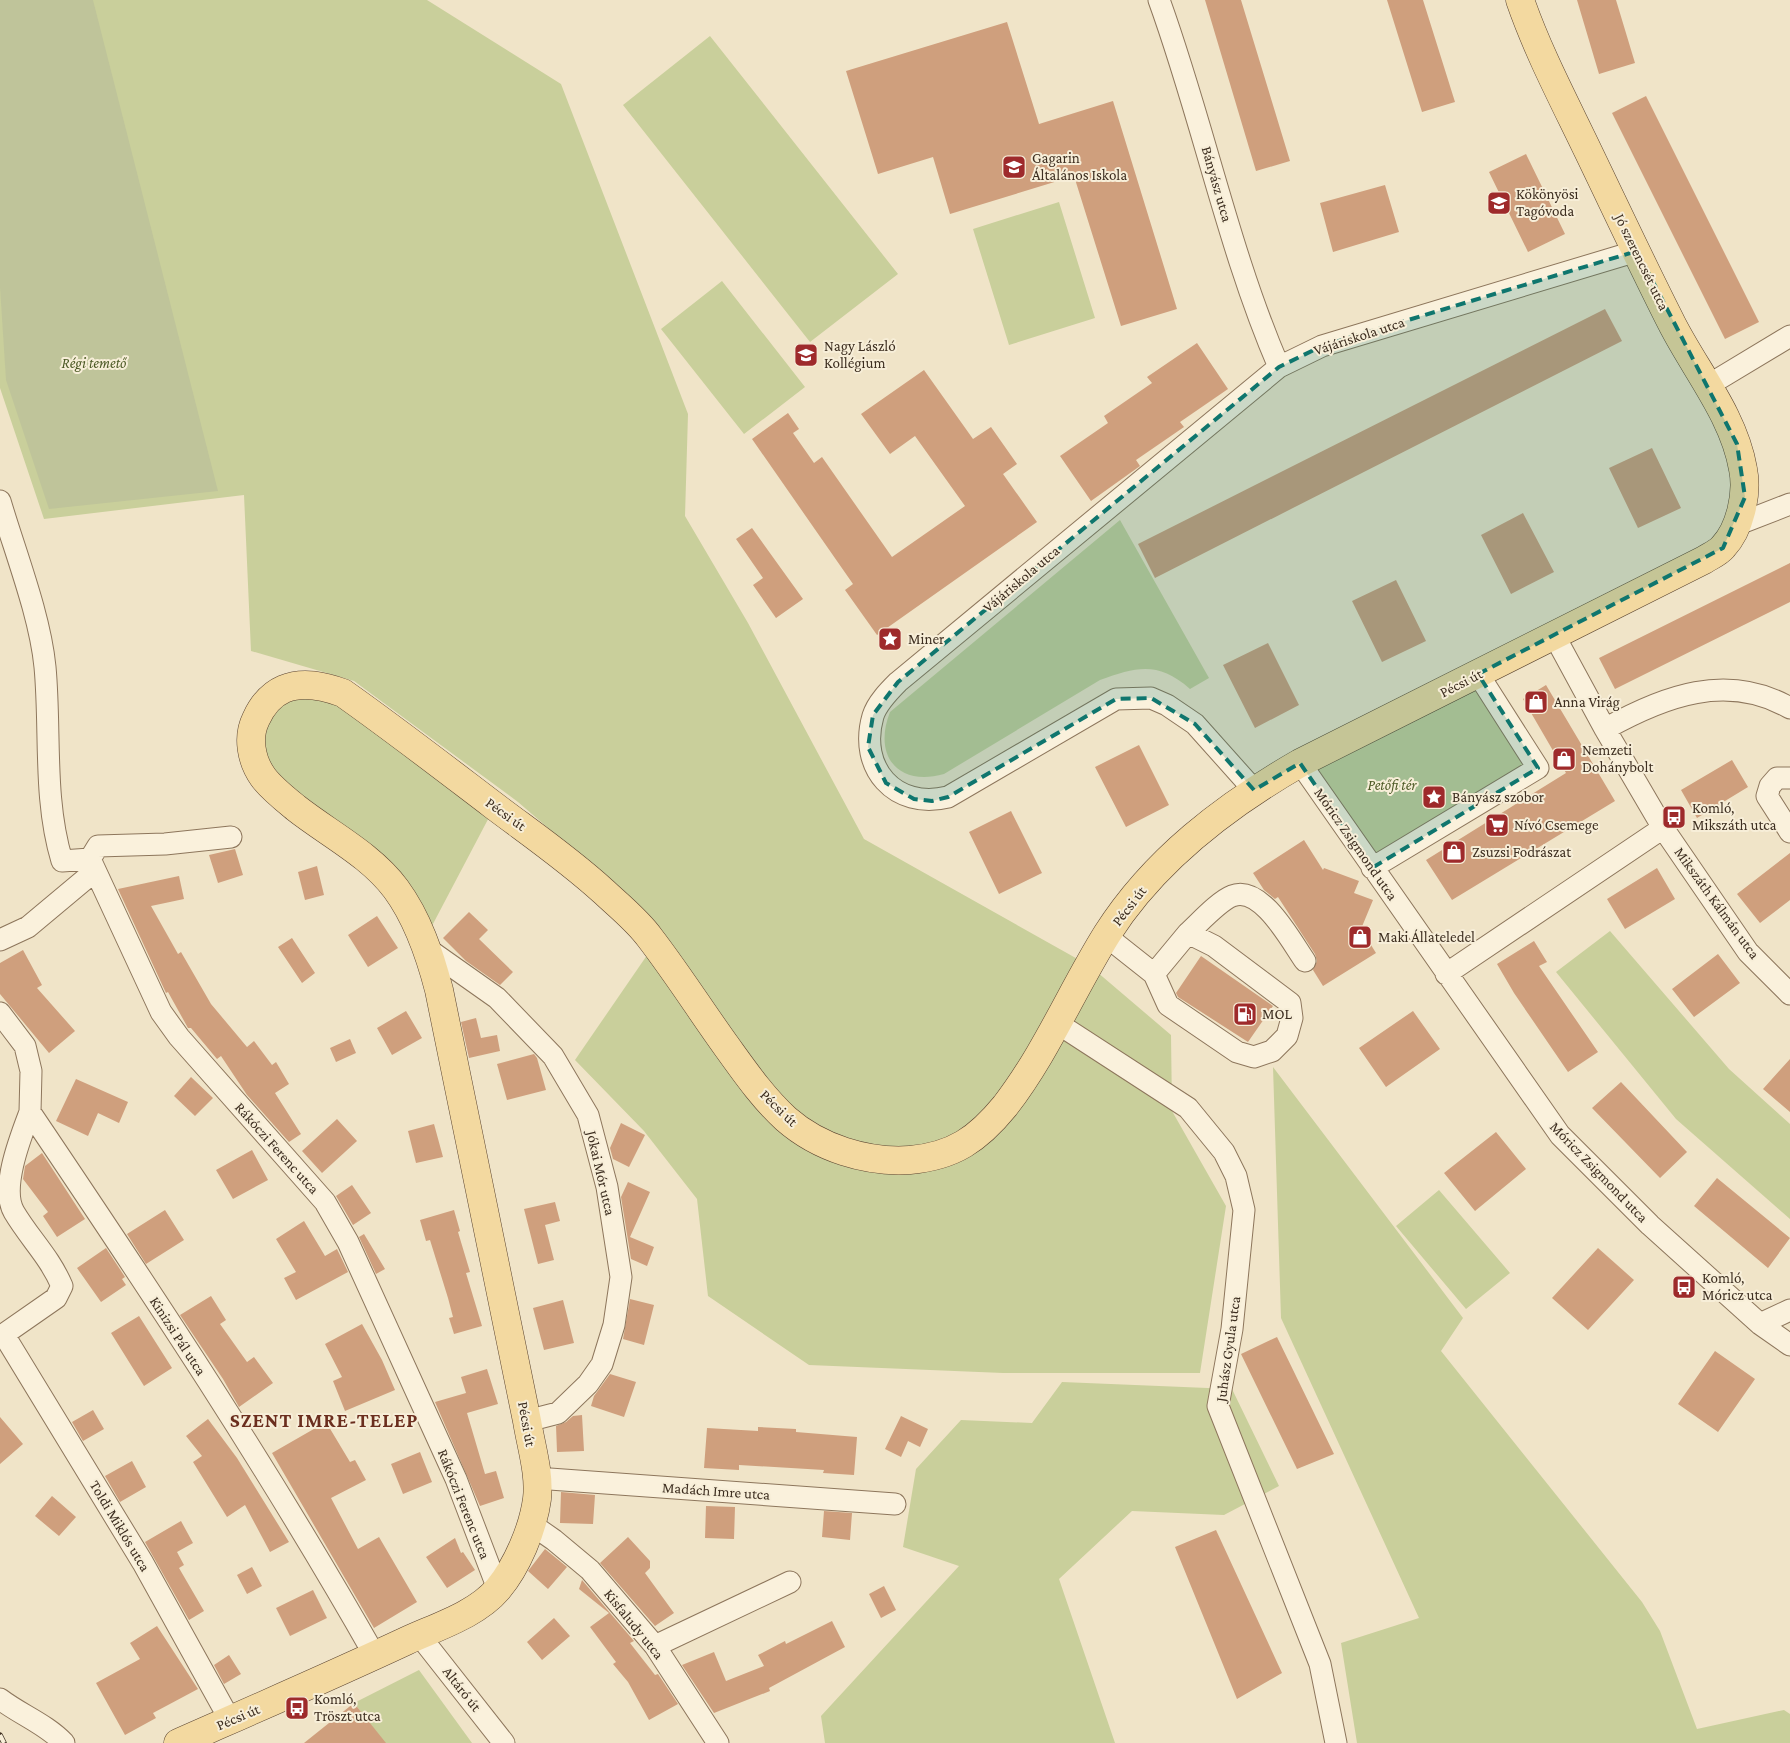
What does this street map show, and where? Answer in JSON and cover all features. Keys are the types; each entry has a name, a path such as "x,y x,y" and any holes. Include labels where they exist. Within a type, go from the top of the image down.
{"main road":[{"name":"Jó szerencsét utca","path":"1520,0 1542,56 1636,251 1673,326 1726,419 1737,444 1744,470 1745,497 1736,525"},
{"name":"Pécsi út","path":"178,1743 462,1616 483,1602 498,1589 514,1565 531,1524 537,1499 536,1478 527,1420 440,990 428,950 401,897 381,874 367,860 283,797 263,776 251,750 252,727 267,700 283,689 300,685 323,686 343,693 571,863 648,934 752,1082 787,1119 821,1141 845,1151 877,1159 923,1159 951,1151 974,1140 989,1125 1008,1101 1057,1023 1106,936 1124,909 1152,876 1200,830 1254,790 1300,763 1704,560 1723,548 1736,525"}],"street":[{"name":"Bányász utca","path":"1159,0 1180,58 1246,284 1279,367"},
{"name":"Vájáriskola utca","path":"1254,790 1195,724 1167,705 1151,698 1116,699 948,797 932,801 914,799 896,791 886,783 875,766 868,747 873,715 884,696 898,682 1279,367 1322,346 1636,251"},
{"path":"1707,386 1790,336"},
{"path":"0,501 39,630 45,667 51,802 57,845 62,861 92,865"},
{"path":"1736,525 1790,504"},
{"name":"Mikszáth Kálmán utca","path":"1554,635 1605,730 1663,828 1748,952 1790,994"},
{"path":"1372,868 1538,768 1478,674"},
{"path":"1605,730 1654,705 1717,688 1752,692 1790,708"},
{"name":"Móricz Zsigmond utca","path":"1300,763 1560,1135 1650,1225 1760,1324 1790,1345"},
{"path":"1790,778 1777,778 1770,786 1767,796 1790,832"},
{"path":"1446,974 1663,828"},
{"path":"0,940 28,927 92,865 98,846 165,844 231,837"},
{"name":"Rákóczi Ferenc utca","path":"92,865 161,1012 178,1038 325,1202 348,1242 456,1479 498,1589"},
{"path":"1154,974 1188,933 1230,896 1241,893 1252,895 1268,910 1305,961"},
{"path":"1106,936 1154,974 1168,1005 1214,1039 1237,1052 1254,1057 1272,1051 1287,1036 1292,1018 1290,1003 1214,946 1188,933"},
{"name":"Jókai Mór utca","path":"428,950 497,998 553,1056 588,1115 607,1186 621,1277 614,1326 602,1364 588,1384 558,1413 527,1420"},
{"path":"0,1013 25,1046 31,1072 30,1112 16,1152 8,1194 13,1211 52,1264 62,1286 56,1298 2,1336"},
{"name":"Juhász Gyula utca","path":"1057,1023 1188,1108 1224,1152 1236,1176 1244,1210 1232,1329 1218,1406 1320,1664 1336,1743"},
{"name":"Kinizsi Pál utca","path":"30,1112 188,1351 312,1546 374,1656"},
{"path":"1760,1324 1790,1310"},
{"name":"Toldi Miklós utca","path":"2,1336 143,1563 230,1720"},
{"name":"Madách Imre utca","path":"536,1478 895,1504"},
{"name":"Kisfaludy utca","path":"531,1524 554,1540 590,1570 655,1646 718,1743"},
{"path":"655,1646 790,1582"},
{"name":"Altáró út","path":"419,1635 504,1743"},
{"path":"0,1699 14,1710 51,1730 64,1743"}],"highlighted area":[{"path":"1637,251 1737,444 1745,497 1723,548 1478,674 1538,768 1372,868 1300,763 1254,790 1195,724 1151,698 1116,699 948,797 932,801 914,799 886,783 868,747 873,715 898,682 1279,367 1322,346"}],"green space":[{"path":"0,0 427,0 561,84 688,414 685,516 748,623 864,839 1090,966 1171,1035 1172,1111 1226,1206 1200,1373 1003,1373 809,1365 708,1296 697,1199 644,1131 575,1060 663,932 606,878 518,802 354,681 251,651 244,495 44,519 0,388"},
{"name":"Régi temető","path":"0,0 93,0 218,491 49,509 6,380 0,287"},
{"path":"710,36 898,274 810,342 623,105"},
{"path":"1059,202 1095,318 1009,345 973,229"},
{"path":"722,281 805,387 744,434 661,329"},
{"path":"1120,520 1209,678 1190,689 1168,674 1157,670 1147,669 1125,672 1100,680 944,774 927,777 913,776 893,764 887,754 885,742 890,712"},
{"name":"Petőfi tér","path":"1478,674 1538,768 1372,868 1300,763"},
{"path":"343,693 495,806 424,941 406,905 283,797 252,727 267,700"},
{"path":"1610,931 1729,1069 1790,1124 1790,1219 1676,1119 1556,972"},
{"path":"1273,1067 1463,1318 1441,1351 1642,1602 1660,1631 1697,1729 1784,1710 1790,1714 1790,1743 1357,1743 1341,1643 1419,1618 1281,1318"},
{"path":"1439,1190 1510,1273 1466,1309 1396,1226"},
{"path":"1062,1382 1232,1389 1279,1486 1224,1515 1132,1511 1059,1579 1115,1743 825,1743 821,1716 959,1566 903,1547 916,1469 961,1420 1032,1423"},
{"path":"419,1670 472,1743 385,1743 354,1703"}],"building":[{"path":"1205,0 1241,0 1290,161 1256,171"},
{"path":"1387,0 1423,0 1455,102 1422,112"},
{"path":"1577,0 1616,0 1635,63 1599,74"},
{"path":"1007,22 1039,124 1113,101 1177,309 1121,326 1074,176 950,214 933,157 878,174 846,71"},
{"path":"1646,96 1759,322 1725,339 1612,113"},
{"path":"1526,154 1565,234 1528,252 1489,172"},
{"path":"1385,185 1399,232 1333,252 1320,203"},
{"path":"1605,309 1622,341 1155,578 1138,544"},
{"path":"1197,343 1228,389 1180,422 1184,427 1136,460 1140,466 1091,501 1060,456 1108,423 1104,416 1152,383 1147,377"},
{"path":"924,370 973,439 991,427 1017,464 1003,474 1037,522 877,635 845,590 853,584 752,439 788,413 799,429 793,433 814,463 822,457 892,557 965,506 915,436 890,454 861,414"},
{"path":"1652,448 1681,508 1638,528 1609,468"},
{"path":"1523,513 1554,572 1511,594 1481,535"},
{"path":"752,528 803,599 776,618 753,585 763,578 736,539"},
{"path":"1790,563 1790,602 1615,689 1599,658"},
{"path":"1396,580 1426,641 1382,662 1352,601"},
{"path":"1268,643 1299,705 1255,728 1223,665"},
{"path":"1546,685 1615,801 1452,900 1426,860 1566,773 1523,699"},
{"path":"1139,745 1169,805 1126,827 1095,767"},
{"path":"1732,760 1748,787 1697,818 1681,790"},
{"path":"1011,811 1042,873 999,894 969,832"},
{"path":"1304,840 1323,870 1324,868 1359,881 1354,893 1373,900 1361,929 1376,953 1323,986 1313,970 1317,961 1315,954 1278,897 1275,899 1264,890 1253,873"},
{"path":"235,849 243,875 218,883 209,855"},
{"path":"1790,853 1790,900 1760,923 1737,894"},
{"path":"317,866 324,895 305,900 298,872"},
{"path":"1657,868 1675,899 1625,929 1607,899"},
{"path":"179,876 184,899 151,906 178,954 181,952 211,1004 247,1047 254,1041 272,1065 276,1062 289,1084 275,1093 301,1134 289,1142 247,1095 221,1056 217,1059 191,1028 188,1028 168,992 166,993 118,889"},
{"path":"469,912 488,930 479,939 513,972 500,985 466,961 443,938"},
{"path":"377,916 398,948 368,967 348,935"},
{"path":"292,938 315,973 302,983 278,947"},
{"path":"1534,941 1547,962 1539,966 1598,1052 1568,1072 1514,993 1497,964"},
{"path":"23,950 42,985 37,988 75,1031 49,1053 0,994 0,963"},
{"path":"1718,954 1740,983 1694,1017 1672,989"},
{"path":"1201,956 1273,1006 1248,1042 1178,997 1176,993"},
{"path":"406,1011 422,1038 392,1055 377,1028"},
{"path":"1413,1011 1440,1049 1386,1087 1359,1048"},
{"path":"476,1018 481,1038 497,1035 500,1051 469,1058 461,1022"},
{"path":"350,1039 356,1053 336,1062 330,1048"},
{"path":"534,1054 537,1058 546,1090 507,1100 497,1064"},
{"path":"1790,1059 1790,1112 1763,1089"},
{"path":"191,1077 213,1098 195,1116 174,1096"},
{"path":"76,1079 128,1102 119,1123 98,1113 88,1136 56,1121"},
{"path":"1621,1082 1687,1152 1660,1178 1592,1108"},
{"path":"337,1119 357,1141 322,1173 302,1151"},
{"path":"621,1123 645,1135 629,1167 613,1159 610,1148"},
{"path":"434,1124 443,1157 416,1163 408,1131"},
{"path":"1496,1132 1526,1169 1475,1211 1444,1173"},
{"path":"252,1150 268,1180 233,1199 216,1170"},
{"path":"42,1153 85,1219 57,1237 43,1216 48,1212 23,1179 25,1166"},
{"path":"1717,1178 1790,1238 1768,1268 1694,1206"},
{"path":"628,1182 650,1192 630,1237 654,1247 647,1266 631,1259 621,1197"},
{"path":"352,1185 371,1213 353,1225 336,1196"},
{"path":"555,1202 560,1221 545,1225 554,1260 538,1264 524,1209"},
{"path":"165,1210 184,1240 146,1264 127,1234"},
{"path":"454,1210 460,1231 458,1232 470,1272 466,1273 482,1326 454,1334 449,1318 453,1317 448,1298 430,1240 426,1241 420,1220"},
{"path":"304,1221 325,1256 337,1249 348,1272 296,1300 284,1278 296,1272 276,1239"},
{"path":"364,1234 385,1269 376,1274 359,1237"},
{"path":"106,1248 125,1277 122,1279 126,1285 101,1302 77,1268"},
{"path":"1598,1248 1634,1280 1588,1330 1552,1298"},
{"path":"211,1296 226,1320 220,1324 247,1362 254,1357 273,1383 239,1407 223,1379 180,1315"},
{"path":"630,1299 654,1305 644,1345 623,1339"},
{"path":"563,1300 574,1343 544,1350 533,1308"},
{"path":"139,1316 172,1368 144,1386 111,1333"},
{"path":"362,1324 382,1360 395,1390 345,1411 333,1381 342,1377 325,1344"},
{"path":"1277,1337 1334,1454 1297,1469 1241,1354"},
{"path":"1715,1351 1755,1379 1718,1432 1678,1404"},
{"path":"487,1369 498,1404 467,1413 485,1474 496,1471 504,1498 480,1506 435,1402 466,1393 461,1377"},
{"path":"610,1374 636,1382 624,1417 591,1406 594,1396"},
{"path":"93,1410 104,1429 83,1441 72,1422"},
{"path":"582,1415 584,1451 557,1452 556,1426 566,1422 573,1416"},
{"path":"901,1416 928,1429 920,1447 908,1441 901,1457 885,1449"},
{"path":"0,1417 23,1444 0,1464"},
{"path":"208,1419 237,1458 289,1542 270,1552 245,1505 227,1517 193,1462 202,1456 186,1436"},
{"path":"326,1422 350,1462 355,1460 366,1480 331,1498 358,1549 379,1537 417,1602 374,1628 272,1453"},
{"path":"758,1427 796,1429 796,1432 857,1437 854,1475 823,1473 824,1470 739,1465 739,1470 704,1468 707,1428 758,1431"},
{"path":"420,1452 432,1482 403,1494 391,1464"},
{"path":"132,1461 146,1487 120,1502 105,1476"},
{"path":"561,1492 595,1495 593,1524 560,1523"},
{"path":"52,1496 76,1517 59,1536 35,1516"},
{"path":"706,1506 735,1507 734,1539 705,1538"},
{"path":"824,1511 852,1513 850,1540 822,1537"},
{"path":"181,1521 193,1543 177,1552 184,1565 179,1568 204,1611 189,1620 145,1542"},
{"path":"1216,1530 1282,1673 1237,1699 1175,1547"},
{"path":"628,1537 650,1561 650,1568 645,1573 674,1613 655,1626 600,1563"},
{"path":"455,1538 461,1553 463,1552 475,1570 447,1588 426,1557"},
{"path":"545,1549 567,1567 548,1589 528,1571"},
{"path":"252,1567 262,1586 247,1594 237,1575"},
{"path":"582,1580 634,1641 630,1643 655,1675 658,1674 678,1704 649,1720 628,1682 613,1664 616,1662 590,1627 609,1613 579,1589"},
{"path":"884,1586 896,1610 881,1618 869,1594"},
{"path":"313,1590 327,1618 290,1636 276,1608"},
{"path":"554,1618 570,1636 542,1660 527,1642"},
{"path":"832,1621 845,1647 769,1688 770,1691 714,1713 682,1665 714,1652 726,1681 764,1666 758,1655 785,1641 786,1644"},
{"path":"157,1626 198,1689 153,1713 156,1718 125,1735 96,1683 140,1659 130,1643"},
{"path":"229,1655 241,1674 224,1684 214,1665"},
{"path":"354,1703 386,1743 304,1743"}],"railway":[{"path":"0,1735 4,1743"}],"place":[{"name":"Gagarin Általános Iskola","path":"1014,167"},
{"name":"Kökönyösi Tagóvoda","path":"1499,203"},
{"name":"Nagy László Kollégium","path":"806,355"},
{"name":"Miner","path":"890,639"},
{"name":"Anna Virág","path":"1536,702"},
{"name":"Nemzeti Dohánybolt","path":"1564,759"},
{"name":"Bányász szobor","path":"1434,797"},
{"name":"Komló, Mikszáth utca","path":"1674,817"},
{"name":"Nívó Csemege","path":"1497,825"},
{"name":"Zsuzsi Fodrászat","path":"1454,852"},
{"name":"Maki Állateledel","path":"1360,937"},
{"name":"MOL","path":"1245,1014"},
{"name":"Komló, Móricz utca","path":"1684,1287"},
{"name":"Komló, Tröszt utca","path":"297,1708"}],"district":[{"name":"SZENT IMRE-TELEP","path":"324,1420"}]}
